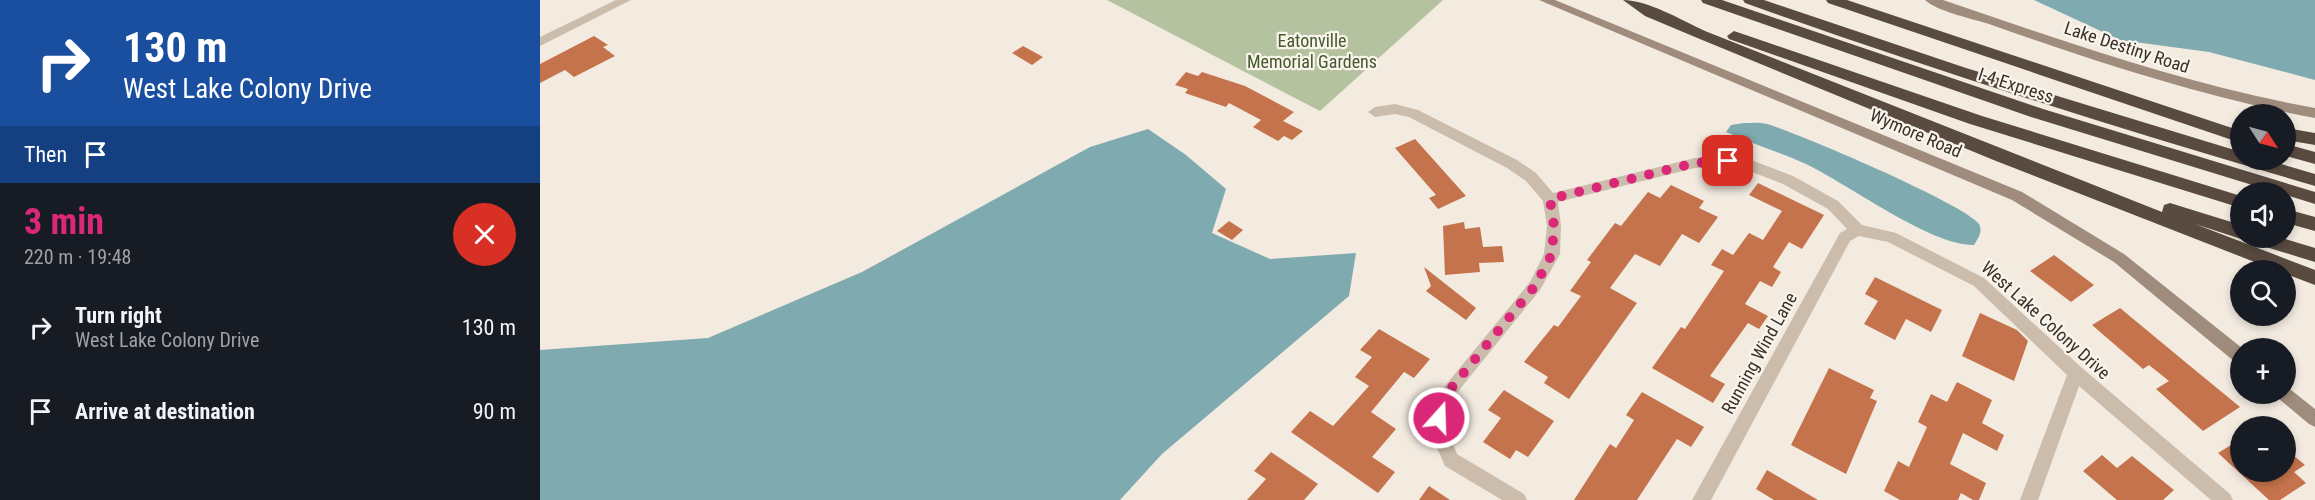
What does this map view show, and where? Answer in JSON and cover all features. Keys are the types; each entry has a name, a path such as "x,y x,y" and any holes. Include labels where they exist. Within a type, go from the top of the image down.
{"highway":[{"path":"1630,0 1650,13 2002,157 2315,278"},
{"path":"1640,0 1716,30 1965,116 2230,199"},
{"name":"I-4 Express","path":"1708,0 2037,113 2315,198"},
{"name":"I-4 Express","path":"1750,0 1851,36 2174,141 2315,180"},
{"path":"1833,0 2230,133"},
{"path":"1923,32 2230,121"},
{"path":"2296,136 2315,139"},
{"path":"2296,153 2315,158"},
{"path":"2002,157 2230,229"},
{"path":"2296,219 2315,224"},
{"path":"2292,248 2315,255"}],"main road":[{"name":"Wymore Road","path":"1545,0 2017,196 2119,258 2230,348"},
{"name":"Lake Destiny Road","path":"1931,0 2188,86 2253,103 2315,114"},
{"path":"2296,403 2315,419"}],"street":[{"path":"540,42 625,0"},
{"path":"1375,112 1395,110 1413,113 1512,164 1531,177 1550,199 1554,226 1552,254 1535,286 1439,403 1439,432 1451,460 1518,500"},
{"path":"1550,199 1695,163 1728,161 1749,165 1788,180 1833,205 1857,230"},
{"name":"West Lake Colony Drive","path":"1857,230 1891,237 1979,282 2076,374 2224,500"},
{"name":"Running Wind Lane","path":"1701,500 1845,237 1857,230"},
{"path":"2029,500 2076,374"}],"green space":[{"name":"Eatonville Memorial Gardens","path":"1107,0 1443,0 1320,111"}],"water":[{"path":"2034,0 2315,0 2315,80 2209,52 2120,40"},
{"path":"1764,123 1784,130 1844,154 1945,201 1979,224 1980,232 1974,245 1956,243 1936,236 1806,164 1726,132 1731,125"},
{"path":"1148,129 1186,155 1226,189 1212,233 1270,259 1356,253 1349,296 1162,454 1120,500 540,500 540,350 708,338 862,272 1090,147"}],"building":[{"path":"594,36 608,45 603,47 615,56 574,77 565,70 540,83 540,64"},
{"path":"1023,46 1043,57 1032,65 1012,53"},
{"path":"1186,72 1198,76 1202,72 1245,86 1294,112 1283,121 1303,131 1292,140 1284,136 1278,141 1253,127 1261,120 1229,103 1226,107 1185,93 1188,89 1175,85"},
{"path":"1415,139 1466,196 1438,209 1429,198 1436,195 1395,148"},
{"path":"1758,183 1824,215 1802,249 1789,242 1773,267 1781,272 1772,287 1760,281 1745,304 1768,316 1759,329 1748,323 1710,376 1725,384 1713,403 1652,368 1681,327 1685,329 1724,271 1711,265 1722,249 1733,255 1749,233 1763,240 1782,211 1749,195"},
{"path":"1671,185 1704,201 1699,208 1718,217 1699,243 1682,234 1660,266 1635,254 1610,288 1637,303 1569,399 1544,383 1548,377 1524,362 1554,325 1558,327 1581,296 1570,291 1591,262 1587,260 1615,223 1621,226 1648,192 1660,198"},
{"path":"1229,221 1243,230 1232,240 1217,231"},
{"path":"1464,222 1465,229 1480,227 1483,247 1502,246 1504,262 1479,263 1480,272 1445,275 1443,226"},
{"path":"2054,255 2094,285 2071,302 2030,271"},
{"path":"1424,267 1476,308 1466,320 1426,291 1431,286"},
{"path":"1875,277 1942,310 1931,332 1906,319 1895,340 1864,324 1878,301 1865,294"},
{"path":"2120,308 2230,399 2230,404 2236,404 2240,407 2203,431 2156,389 2169,381 2149,365 2143,369 2092,325"},
{"path":"1980,313 2017,330 2028,341 2014,381 1962,356"},
{"path":"1379,329 1430,359 1414,378 1404,372 1371,412 1396,429 1372,457 1395,472 1378,493 1291,432 1310,411 1333,426 1369,386 1355,377 1372,357 1360,350"},
{"path":"1829,368 1874,390 1870,398 1877,401 1846,474 1791,445"},
{"path":"1957,382 1992,400 1982,423 2004,435 1997,451 1963,433 1950,464 1986,483 1979,500 1973,500 1961,493 1958,500 1900,500 1884,491 1898,461 1909,467 1927,427 1918,422 1931,394 1947,402"},
{"path":"1504,390 1554,421 1528,457 1516,450 1510,459 1483,442 1501,418 1488,410"},
{"path":"1642,392 1704,427 1691,447 1677,439 1637,500 1574,500 1610,444 1616,448 1634,420 1626,415"},
{"path":"2230,446 2230,464 2218,453"},
{"path":"1271,452 1318,484 1304,500 1247,500 1266,479 1254,471"},
{"path":"2102,455 2117,468 2132,456 2174,490 2163,500 2117,500 2083,471"},
{"path":"2296,457 2305,465 2296,471"},
{"path":"1767,470 1818,500 1774,500 1756,489"},
{"path":"2296,474 2306,483 2280,500 2269,500 2249,482 2296,482"},
{"path":"1429,486 1450,500 1419,500"}],"route":[{"path":"1439,418 1439,403 1535,286 1552,254 1554,226 1550,199 1695,163 1728,161"}]}
